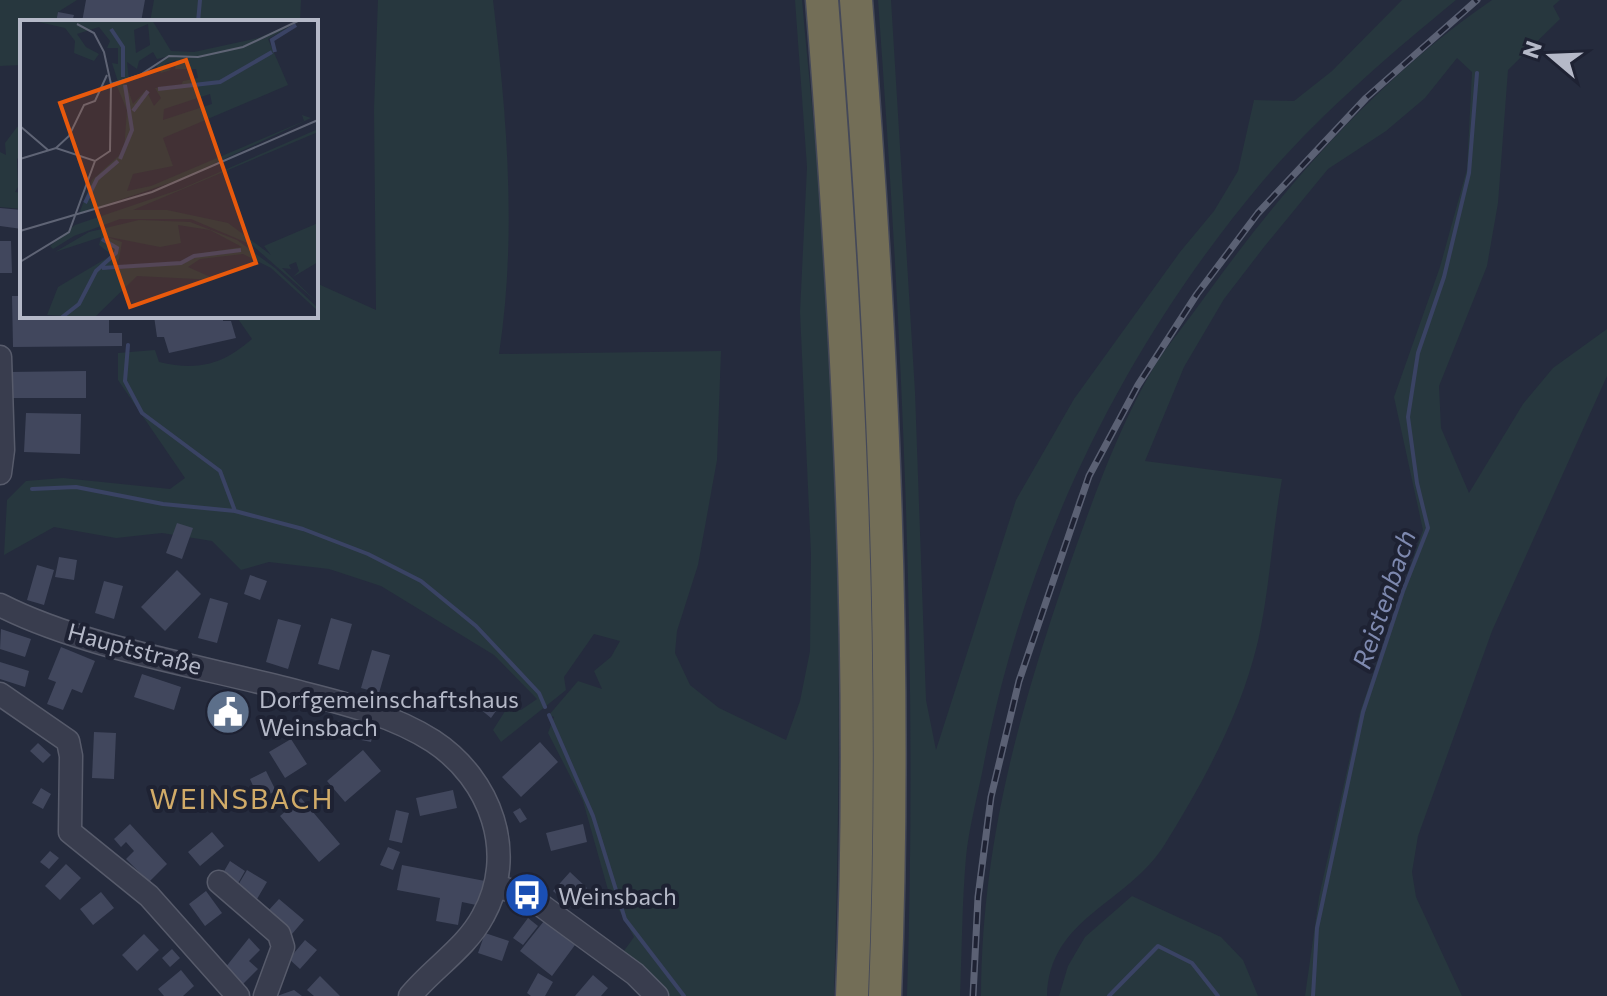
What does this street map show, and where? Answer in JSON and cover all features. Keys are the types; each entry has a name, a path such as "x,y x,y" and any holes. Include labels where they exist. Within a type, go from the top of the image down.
{"highway":[{"path":"822,0 850,408 855,563 857,731 852,996"},
{"path":"856,0 884,407 891,713 885,996"}],"street":[{"path":"0,357 0,473"},
{"name":"Hauptstraße","path":"0,605 20,615 116,645 353,706 432,741 457,760 488,804 500,857 495,886 483,916 462,945 410,996"},
{"path":"0,694 68,741 71,756 70,832 149,896 238,996"},
{"path":"219,882 279,934 283,947 265,996"},
{"path":"495,886 527,895 635,974 657,996"}],"shaded area":[{"path":"0,0 77,0 58,12 56,20 20,20 20,65 0,66"},
{"path":"154,0 301,0 300,20 150,20"},
{"path":"378,0 493,0 506,133 509,221 499,354 721,351 717,460 698,565 677,631 675,653 690,685 719,708 786,740 800,701 810,651 811,554 800,312 807,167 795,0 802,0 826,269 836,479 839,738 834,996 663,996 621,955 634,937 608,890 583,801 548,733 554,717 549,715 578,681 602,689 594,671 611,657 620,641 594,634 564,677 566,690 501,742 493,730 507,708 521,710 537,699 494,655 381,586 329,569 269,562 241,570 212,541 162,533 116,538 54,527 4,555 7,500 26,481 63,478 170,489 185,478 118,380 118,353 155,350 159,362 186,366 209,364 230,355 252,339 237,318 318,318 318,284 376,310 374,110"},
{"path":"878,0 891,0 915,392 926,700 936,750 1016,500 1074,399 1180,252 1214,211 1238,171 1254,100 1294,101 1332,71 1402,0 1456,0 1331,109 1262,182 1164,314 1122,384 1085,457 1052,532 1024,609 1001,687 967,846 960,996 907,996 910,747 906,498"},
{"path":"1492,0 1560,0 1553,6 1560,19 1508,70 1498,203 1487,266 1439,386 1441,428 1469,493 1523,404 1553,368 1607,329 1607,376 1492,631 1418,836 1412,872 1416,897 1462,996 1305,996 1319,897 1360,712 1423,530 1394,397 1440,267 1467,169 1472,72 1457,58 1425,98 1386,131 1328,169 1224,299 1184,367 1145,461 1282,479 1265,601 1251,668 1220,746 1165,844 1149,865 1075,929 1061,947 1051,969 1047,996 981,996 983,940 995,835 1018,732 1048,630 1084,525 1116,443 1141,391 1172,341 1300,175 1410,64"},
{"path":"17,127 20,128 18,187 15,192 20,193 20,209 0,207 0,152 6,155 5,143"},
{"path":"1132,896 1221,937 1243,960 1258,996 1059,996 1068,966 1085,937"}],"building":[{"path":"86,0 145,0 141,20 82,20"},
{"path":"58,12 74,15 73,20 56,20"},
{"path":"0,208 20,210 20,229 0,226"},
{"path":"0,241 11,241 12,273 0,273"},
{"path":"12,296 20,296 20,318 109,318 109,333 122,333 122,346 13,347"},
{"path":"154,318 223,318 223,321 231,321 236,338 169,353 164,337 157,337"},
{"path":"86,371 86,398 8,398 8,372"},
{"path":"26,413 81,414 80,454 24,452"},
{"path":"177,523 193,528 182,559 166,553"},
{"path":"59,557 77,560 74,580 55,577"},
{"path":"37,565 54,570 44,605 27,600"},
{"path":"177,570 201,594 165,631 141,607"},
{"path":"250,575 267,581 260,600 244,594"},
{"path":"104,581 123,586 114,619 95,613"},
{"path":"210,598 228,603 217,643 198,638"},
{"path":"331,618 352,624 339,670 318,664"},
{"path":"278,619 301,625 288,669 266,662"},
{"path":"1,629 31,639 25,657 0,649"},
{"path":"61,647 95,661 82,693 72,689 63,710 47,704 56,682 48,679"},
{"path":"372,650 390,655 379,693 361,688"},
{"path":"0,662 29,671 25,687 0,679"},
{"path":"142,674 181,687 174,710 134,697"},
{"name":"Dorfgemeinschaftshaus Weinsbach","path":"225,691 242,697 231,733 213,728"},
{"path":"485,703 496,711 491,718 480,709"},
{"path":"325,719 374,728 371,742 322,732"},
{"path":"94,732 116,733 114,779 92,778"},
{"path":"291,739 307,764 285,778 269,752"},
{"path":"540,742 558,762 521,797 502,777"},
{"path":"38,743 51,755 43,763 30,751"},
{"path":"363,750 381,771 345,802 327,781"},
{"path":"266,771 276,791 259,799 250,779"},
{"path":"41,788 51,794 43,809 32,803"},
{"path":"453,790 457,808 420,816 416,798"},
{"path":"301,798 340,844 319,862 280,816"},
{"path":"520,808 527,819 520,823 513,812"},
{"path":"396,810 409,813 402,843 389,840"},
{"path":"130,824 167,864 149,882 126,859 134,851 126,842 121,847 114,839"},
{"path":"583,824 587,842 551,851 546,833"},
{"path":"212,832 224,846 200,866 188,852"},
{"path":"388,847 400,852 393,870 380,865"},
{"path":"50,851 59,858 49,869 40,862"},
{"path":"230,861 245,871 236,887 220,878"},
{"path":"66,864 81,878 60,900 45,886"},
{"path":"402,865 485,881 481,906 462,902 458,925 436,921 440,898 397,890"},
{"path":"247,870 267,882 257,899 237,887"},
{"path":"570,872 587,888 571,907 553,891"},
{"path":"206,891 222,913 205,926 189,904"},
{"path":"101,892 114,908 93,925 80,909"},
{"path":"279,899 304,920 292,934 267,912"},
{"path":"528,918 538,926 523,945 513,938"},
{"path":"544,921 575,945 552,976 520,951"},
{"path":"485,933 509,941 502,961 478,953"},
{"path":"144,934 159,950 137,971 122,955"},
{"path":"249,938 260,950 249,961 258,969 238,989 221,973"},
{"path":"305,940 317,950 300,969 289,959"},
{"path":"172,949 180,958 170,967 162,958"},
{"path":"181,970 194,986 183,996 164,996 158,989"},
{"path":"538,973 553,982 545,996 531,996 527,993"},
{"path":"593,975 608,988 601,996 575,996"},
{"path":"320,976 340,996 314,996 307,990"},
{"path":"294,990 302,996 277,996"}],"waterway":[{"path":"198,20 200,0"},
{"name":"Reistenbach","path":"1313,996 1317,928 1363,712 1403,591 1428,528 1417,483 1408,417 1418,353 1444,277 1469,173 1477,73"},
{"path":"128,345 125,381 142,413 220,471 235,511"},
{"name":"Weinsbach","path":"32,489 76,487 163,504 235,511 303,529 368,554 421,581 476,626 539,693 545,707"},
{"name":"Weinsbach","path":"549,715 593,816 625,919 684,996"},
{"name":"Weinsbach","path":"1109,996 1158,946 1192,963 1218,996"}],"railway":[{"path":"973,996 978,897 991,797 1019,681 1089,476 1138,385 1197,294 1258,213 1366,98 1477,0"}],"place":[{"name":"Dorfgemeinschaftshaus Weinsbach","path":"228,712"},
{"name":"Weinsbach","path":"527,895"}],"district":[{"name":"WEINSBACH","path":"242,798"}]}
